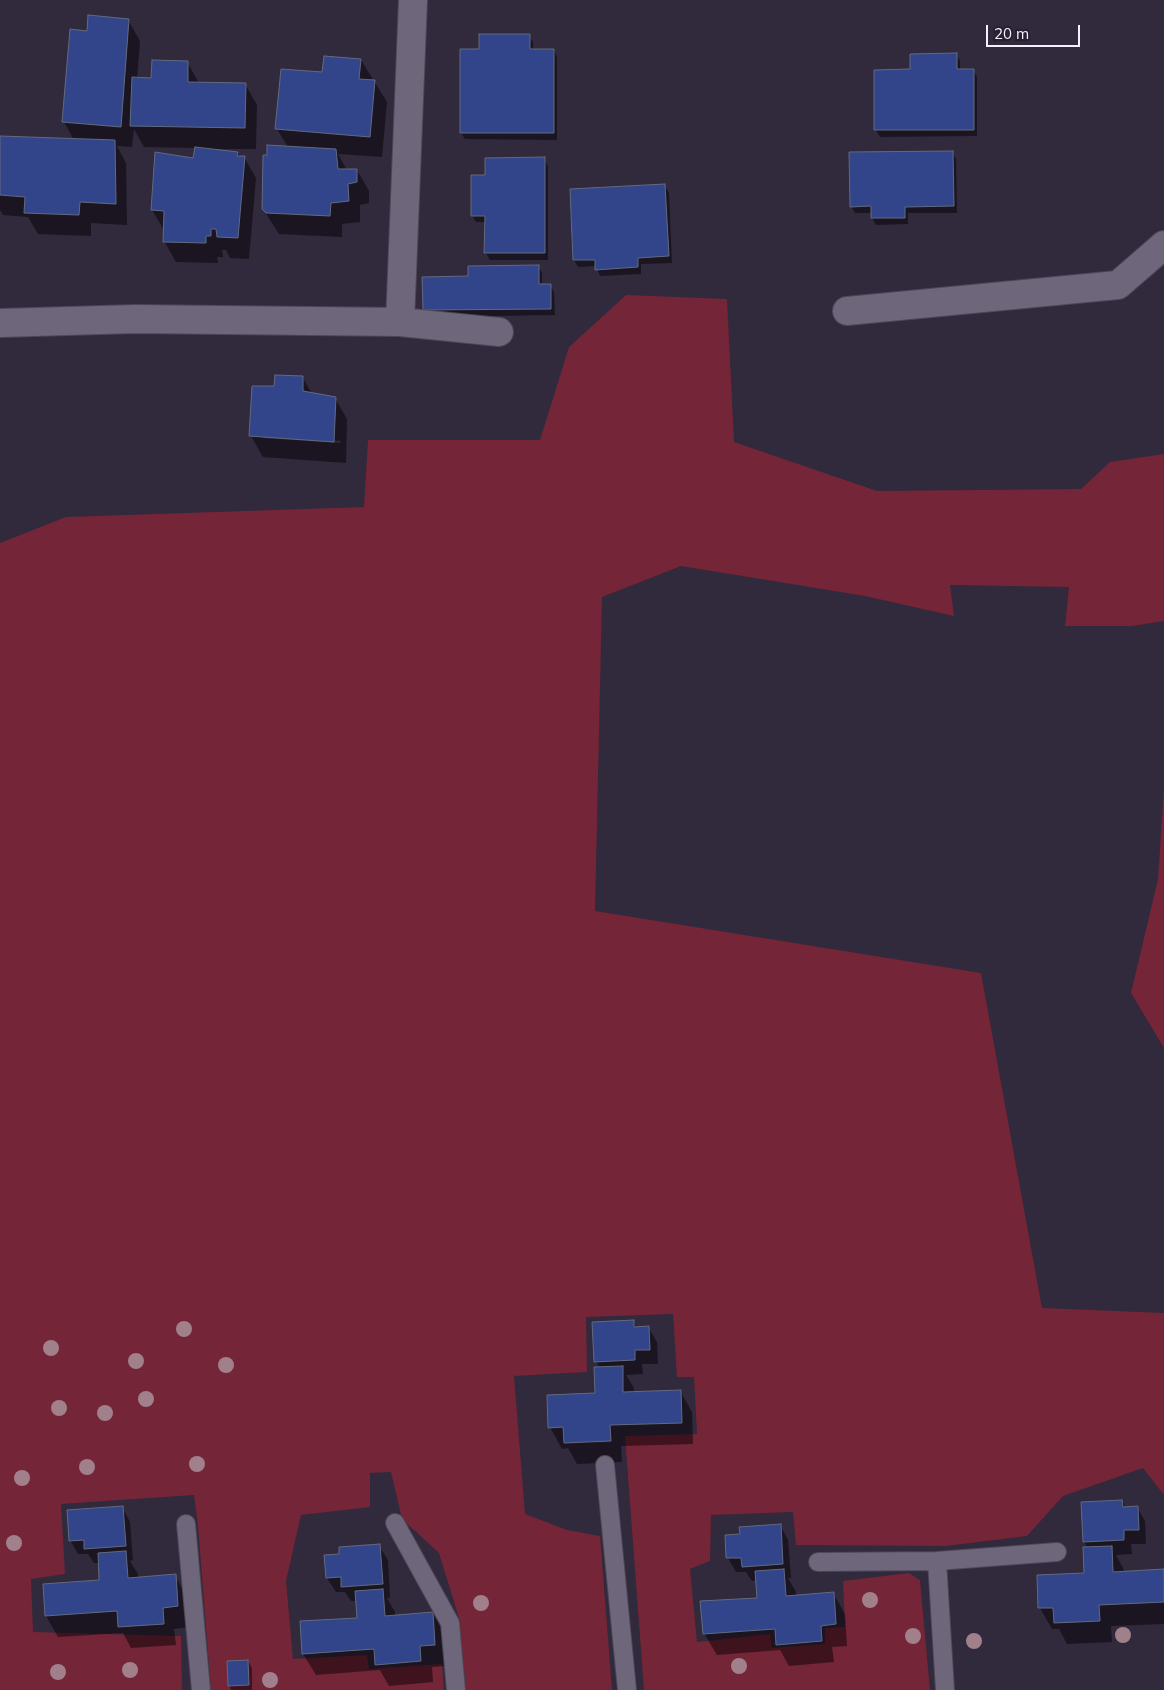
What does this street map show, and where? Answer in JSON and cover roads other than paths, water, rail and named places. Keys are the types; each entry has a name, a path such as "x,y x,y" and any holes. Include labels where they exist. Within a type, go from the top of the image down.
{"street":[{"path":"400,322 413,0"},
{"path":"847,311 1118,285 1164,245"},
{"path":"0,323 135,319 400,322 499,332"}],"lane":[{"path":"605,1465 627,1690"},
{"path":"186,1524 201,1690"},
{"path":"395,1524 450,1623 456,1690"},
{"path":"818,1562 937,1561 1057,1552"},
{"path":"937,1561 944,1690"}]}
